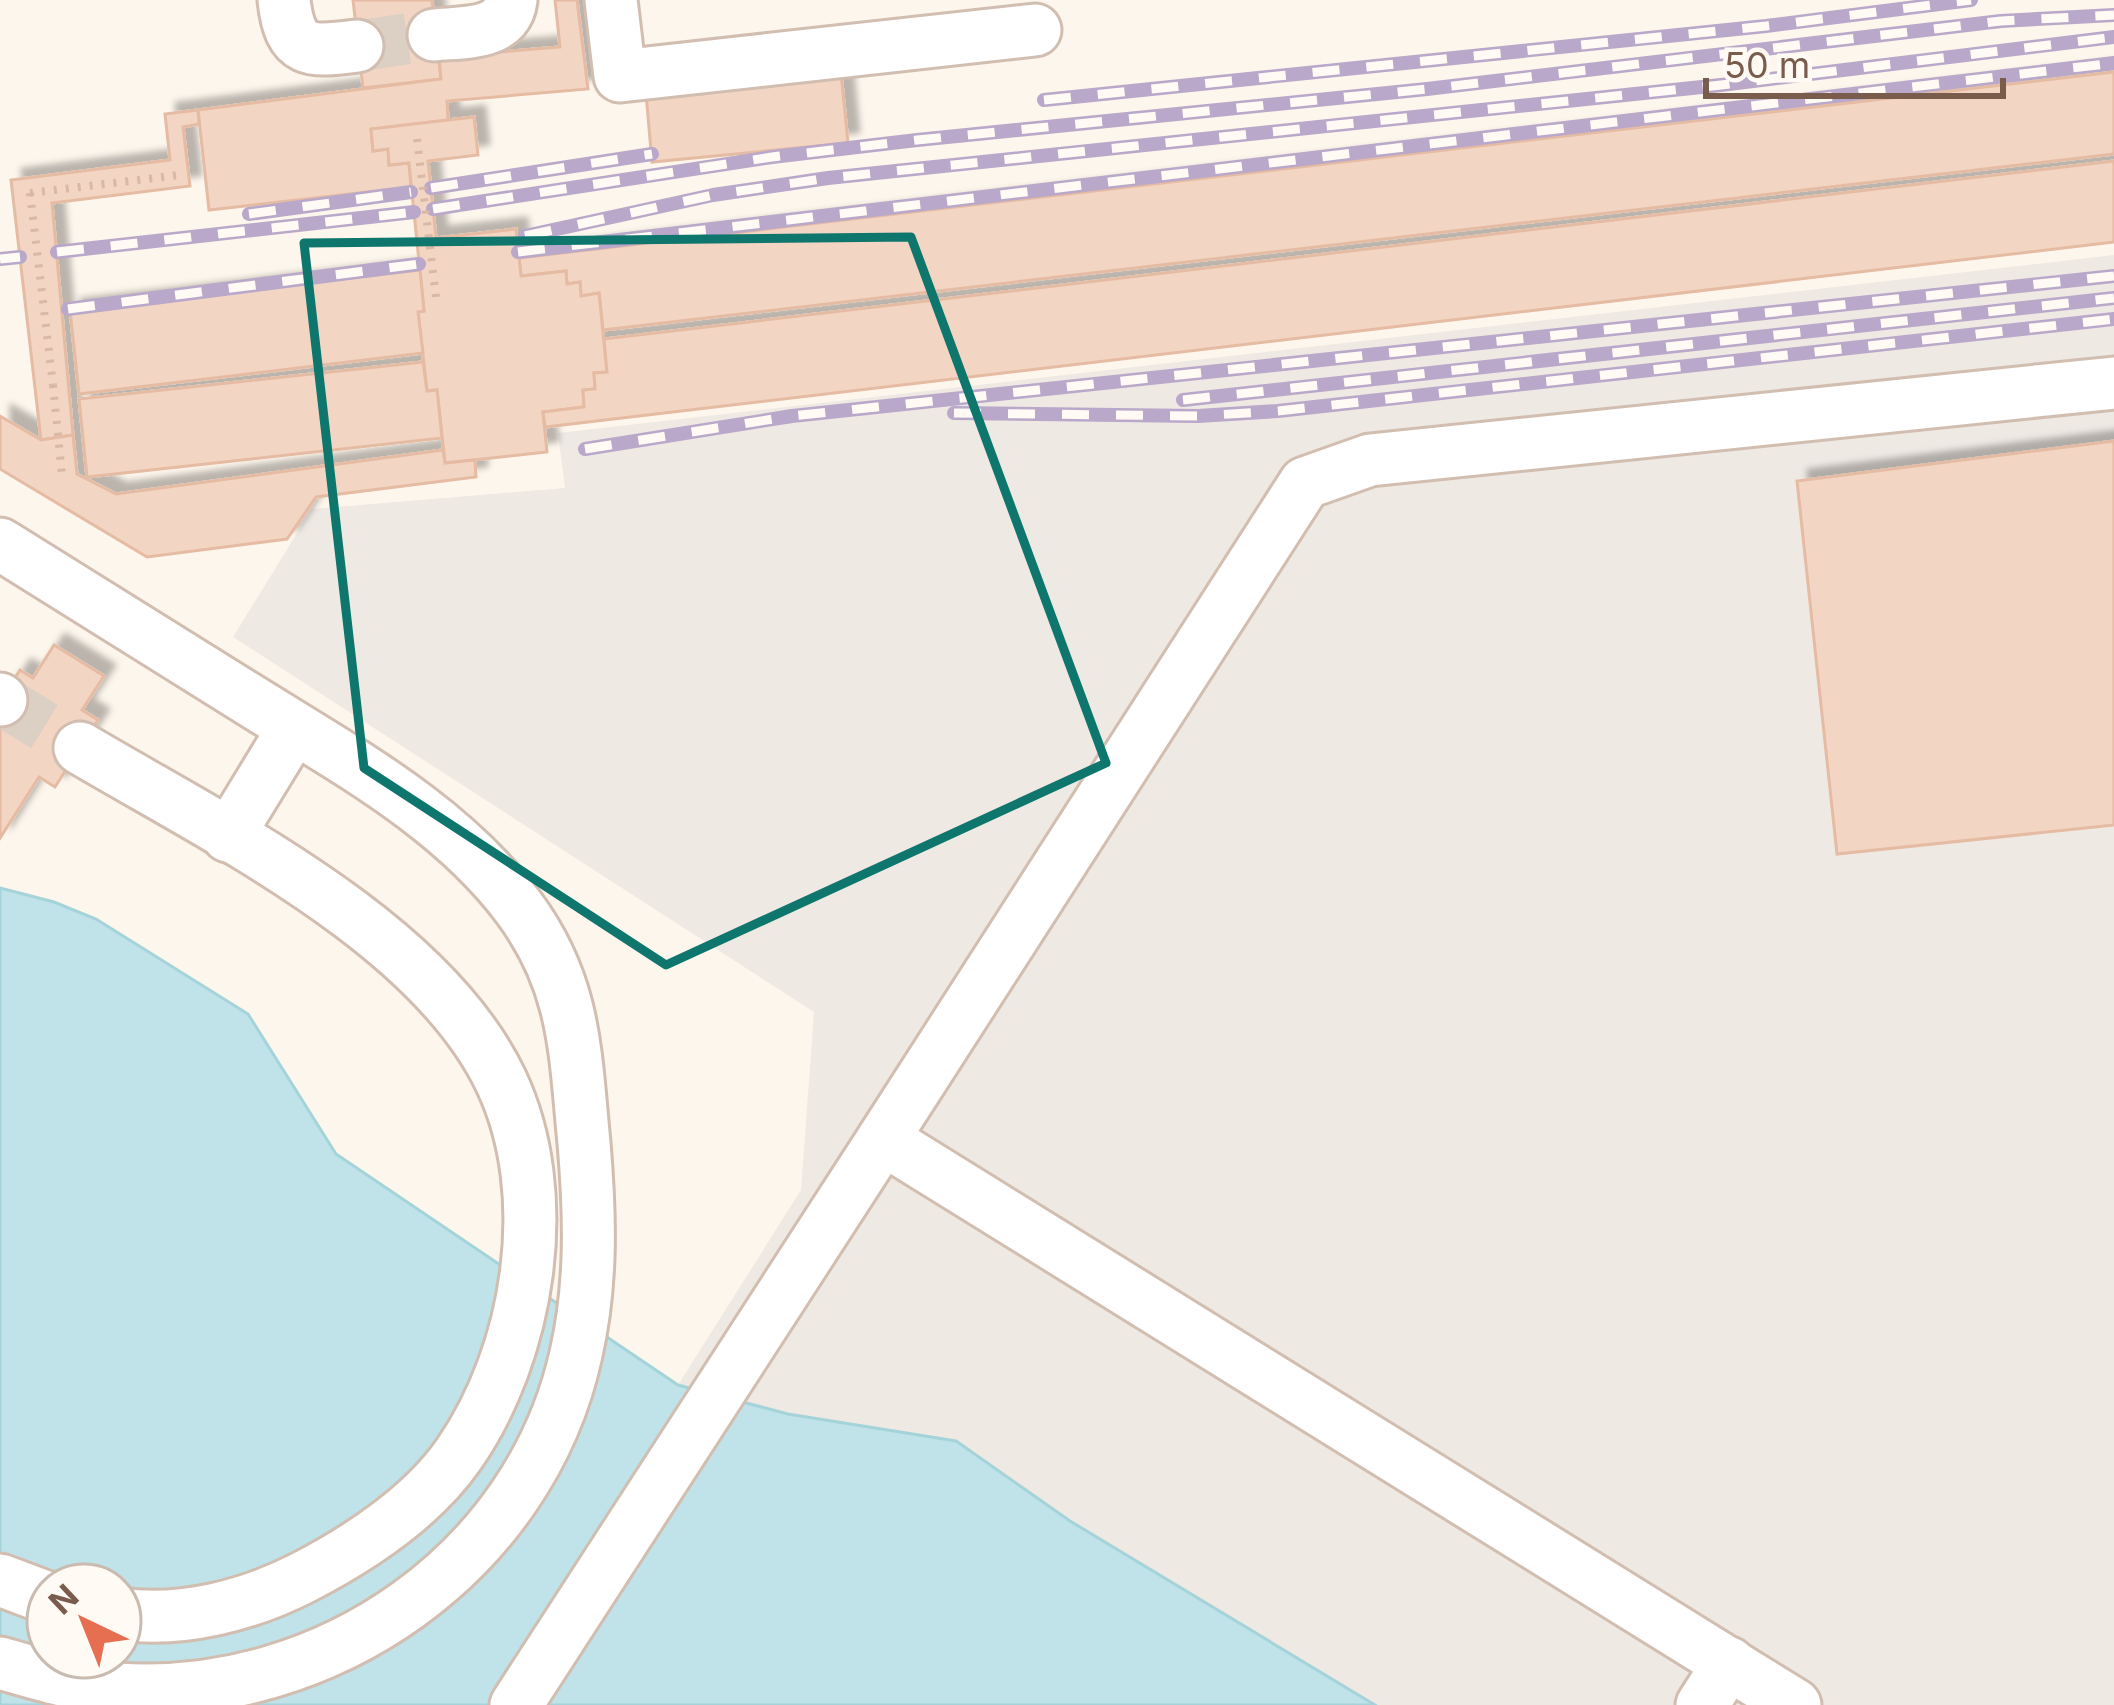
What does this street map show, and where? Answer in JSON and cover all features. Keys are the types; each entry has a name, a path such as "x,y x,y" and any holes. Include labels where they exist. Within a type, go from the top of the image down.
{"lane":[{"path":"284,0 292,35 302,46 313,51 357,46"},
{"path":"434,35 489,28 502,22 511,0"},
{"path":"611,0 620,76 1035,30"},
{"path":"516,1705 1305,483 1370,460 2114,383"},
{"path":"0,544 400,795 470,851 520,909 550,960 573,1021 591,1241 577,1354 556,1419 509,1507 462,1563 382,1625 302,1661 206,1685 118,1689 0,1663"},
{"path":"228,836 294,728"},
{"path":"80,748 228,836 355,918 412,962 462,1019 502,1083 523,1152 532,1242 520,1311 491,1400 458,1457 407,1508 341,1557 273,1592 206,1611 144,1616"},
{"path":"875,1151 1716,1684 1795,1705"},
{"path":"407,1508 462,1563"}],"path":[{"path":"418,139 436,297"},
{"path":"62,475 30,194 180,175"}],"highlighted area":[{"path":"911,237 1106,763 666,965 364,768 304,243"}],"shaded area":[{"path":"2114,255 2114,1705 1375,1705 1070,1521 957,1441 788,1414 678,1385 801,1190 814,1012 233,637 312,509 565,488 558,433"}],"water":[{"path":"0,888 96,919 248,1014 336,1154 678,1385 788,1414 956,1441 1070,1521 1375,1705 0,1705"}],"building":[{"path":"353,0 432,0 441,79 363,88"},
{"path":"555,0 577,0 588,89 447,101 448,120 371,129 373,151 388,149 389,165 409,163 411,187 209,210 198,110 441,79 439,57 560,47"},
{"path":"840,63 848,143 652,162 645,82"},
{"path":"2114,72 2114,154 603,330 599,293 581,296 580,282 567,284 566,271 521,276 519,258"},
{"path":"198,110 199,124 183,127 190,186 52,203 73,435 41,440 11,180 170,160 165,114"},
{"path":"474,117 478,155 428,161 436,238 516,229 521,276 566,271 567,284 580,282 581,296 599,293 607,372 594,373 595,389 583,390 584,407 543,412 547,452 445,463 437,390 427,391 409,163 389,165 388,149 373,151 371,129"},
{"path":"2114,161 2114,242 545,427 543,412 584,407 583,390 595,389 594,373 607,372 604,339"},
{"path":"420,270 423,353 79,394 70,310"},
{"path":"423,362 427,391 437,390 442,438 87,477 79,399"},
{"path":"0,416 41,440 73,435 77,474 116,494 443,450 445,463 475,460 476,477 316,497 287,539 147,557 0,469"},
{"path":"2114,441 2114,825 1837,854 1797,481"},
{"path":"54,645 104,676 82,710 98,720 55,787 39,777 0,838 0,701 20,670 33,678"}],"tunnel":[{"path":"357,46 434,35"},
{"path":"1,700 80,748"}],"railway":[{"path":"1044,100 1766,26 1971,0"},
{"path":"433,209 772,157 917,140 1427,89 2001,21 2114,15"},
{"path":"525,236 713,195 828,178 1721,85 2114,37"},
{"path":"518,252 2114,63"},
{"path":"431,188 652,154"},
{"path":"249,214 411,192"},
{"path":"57,252 414,212"},
{"path":"0,259 20,257"},
{"path":"68,309 419,264"},
{"path":"585,449 792,416 2114,276"},
{"path":"1183,400 2114,298"},
{"path":"954,413 1198,416 1278,411 2114,319"}]}
